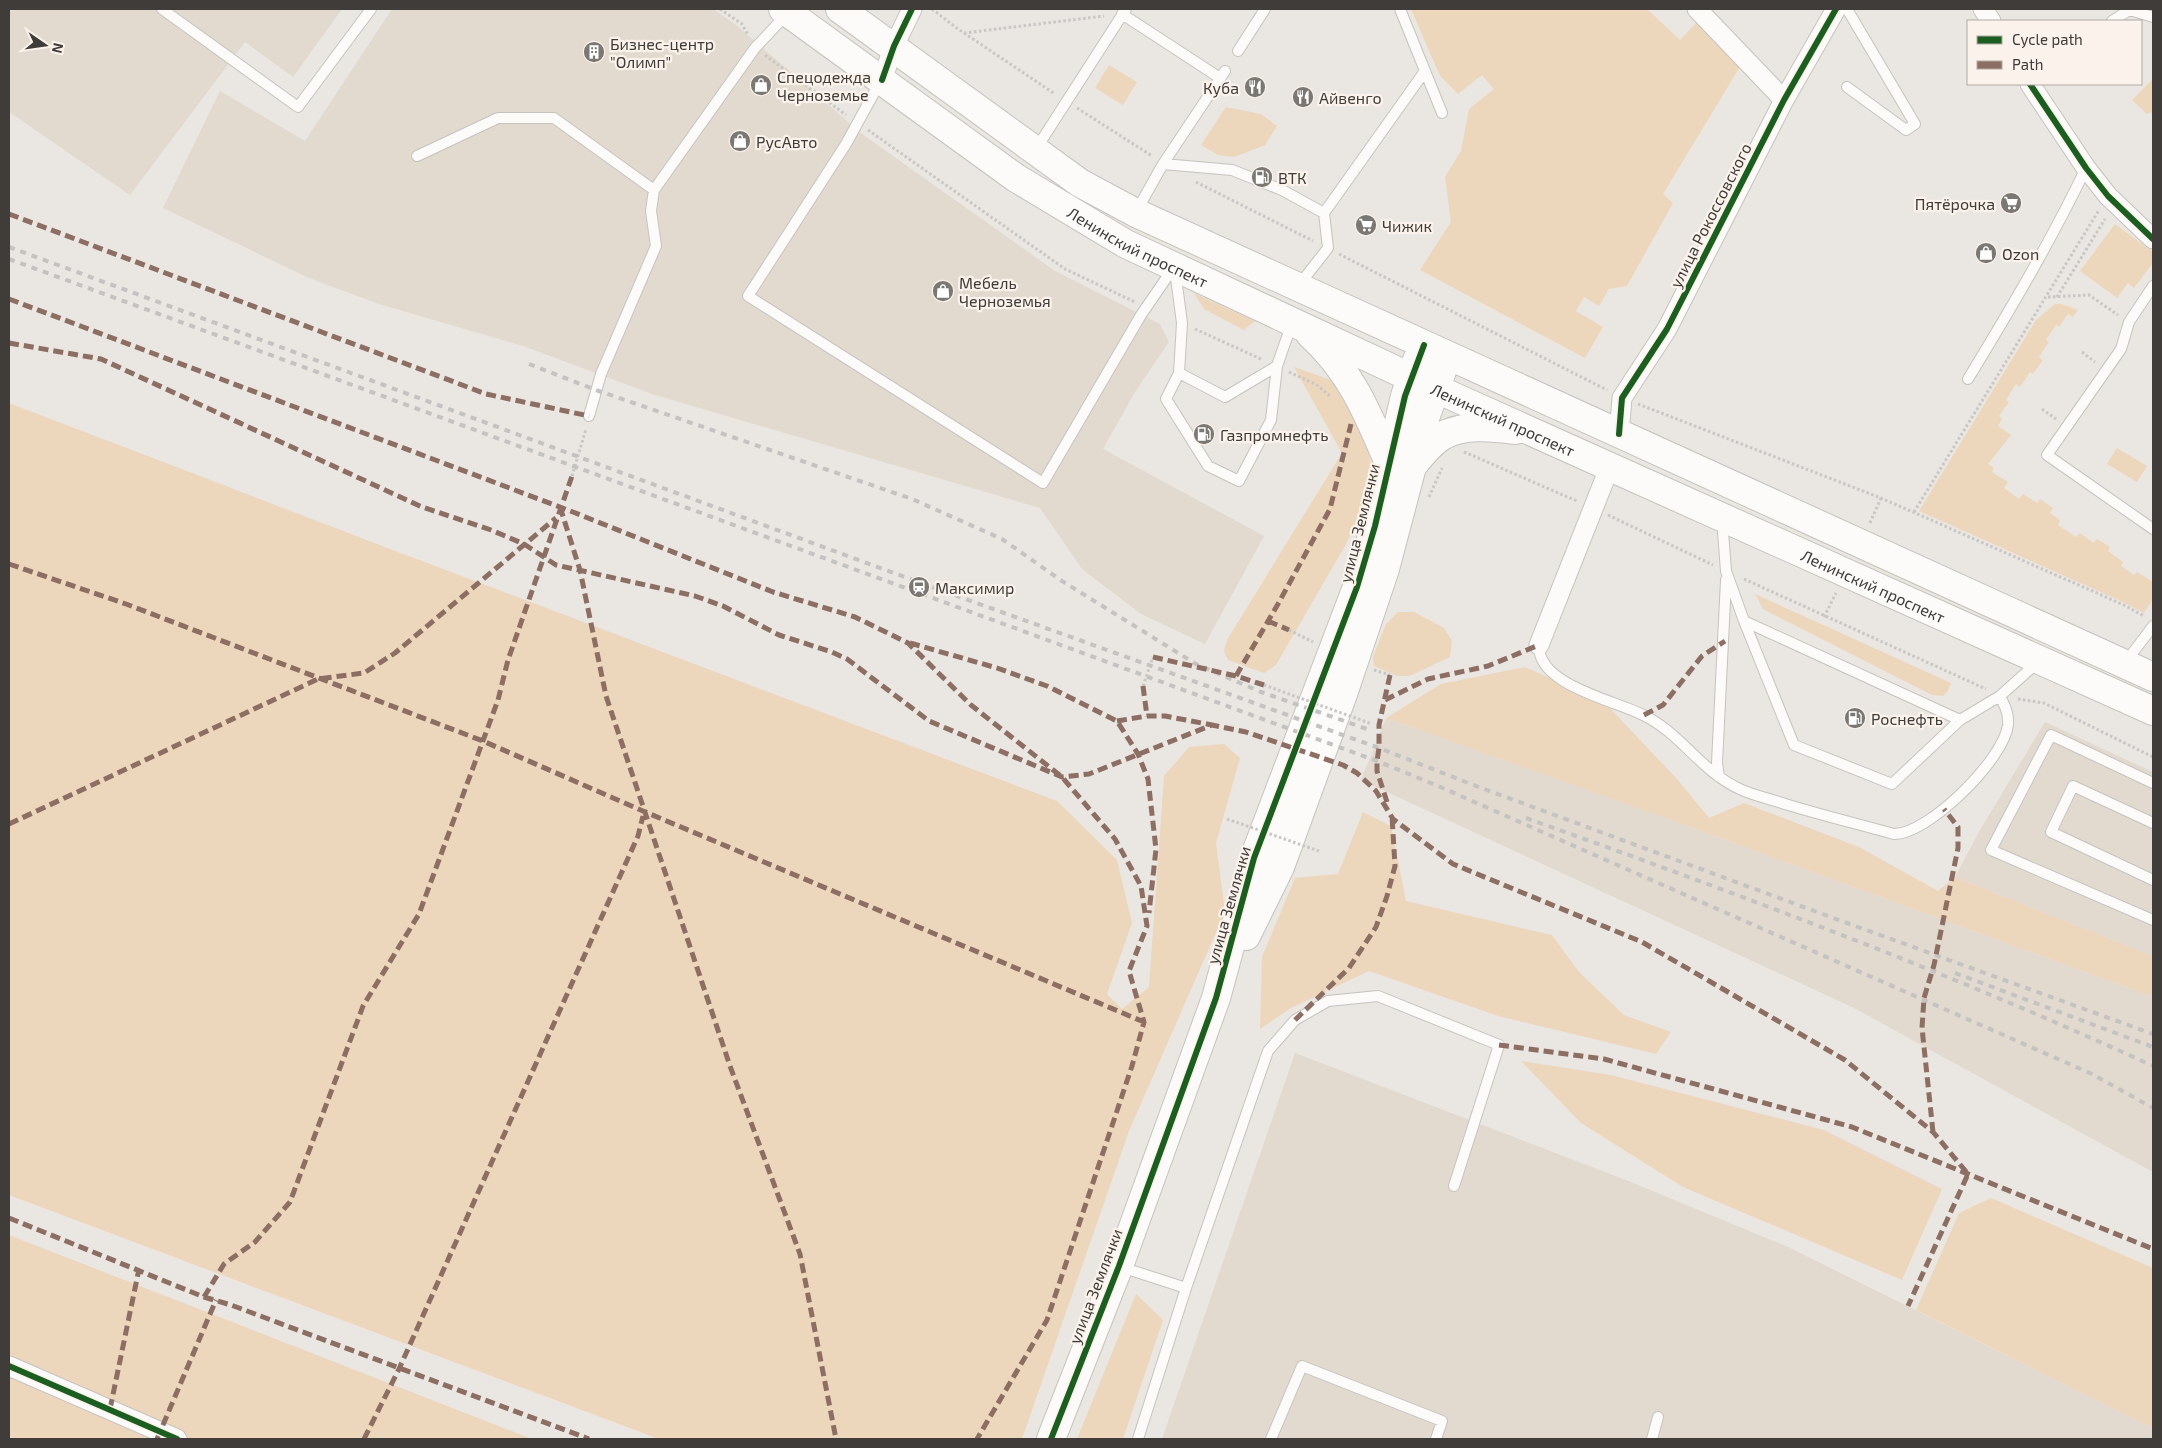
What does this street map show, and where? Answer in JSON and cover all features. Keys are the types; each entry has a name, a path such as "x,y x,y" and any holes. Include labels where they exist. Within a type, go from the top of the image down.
{"main road":[{"name":"Ленинский проспект","path":"840,9 894,46 1034,151 1080,183 1136,213 1296,288 2153,677"},
{"name":"Ленинский проспект","path":"785,11 1016,178 1126,244 1410,377 2153,711"},
{"path":"1293,322 1320,343 1355,388 1374,425 1401,464 1442,436 1455,431 1485,428 1537,433"},
{"name":"улица Землячки","path":"1051,1439 1119,1266 1216,998 1280,867 1343,694 1380,585 1401,464 1410,377 1424,345"},
{"name":"улица Землячки","path":"1401,464 1449,357"}],"street":[{"path":"882,80 894,46 912,9"},
{"path":"1697,9 1784,100"},
{"name":"улица Рокоссовского","path":"1619,434 1622,398 1667,329 1784,100 1836,9"},
{"path":"1983,9 1990,20"},
{"path":"2031,85 2086,168 2111,199 2153,240"},
{"path":"1539,646 1610,466"},
{"path":"9,1366 177,1439"}],"lane":[{"path":"162,9 298,107 371,9"},
{"path":"1238,51 1265,9"},
{"path":"1400,9 1442,113"},
{"path":"1847,9 1916,124 1906,130 1847,86"},
{"path":"2114,20 2130,9 2153,17"},
{"path":"589,416 601,374 656,246 651,210 654,190 755,48 785,11"},
{"path":"1034,151 1124,12 1222,75 1163,164 1136,213"},
{"path":"1296,288 1328,248 1324,213 1425,71"},
{"path":"882,80 858,124 748,296 1043,483 1146,308 1174,266"},
{"path":"417,156 498,118 554,118 654,190"},
{"path":"1163,164 1232,170 1282,190 1324,213"},
{"path":"1968,379 2025,286 2086,168"},
{"path":"1174,266 1182,323 1179,373 1166,399 1208,466 1239,481 1271,420 1277,366 1293,322"},
{"path":"2153,286 2129,322 2121,349 2047,456 2153,529"},
{"path":"1179,373 1225,397 1277,366"},
{"path":"1719,776 1717,763 1726,571 1722,516"},
{"path":"1726,571 1744,621 1794,744 1892,784 1960,720 2000,696 2041,660"},
{"path":"1744,621 1960,720"},
{"path":"2124,663 2153,626"},
{"path":"1539,646 1540,659 1558,679 1644,715 1670,733 1707,768 1730,785 1752,794 1894,834 1903,834 1944,809 1992,759 2003,742 2008,726 2008,712 2000,696"},
{"path":"2153,783 2051,735 1991,850 2153,920"},
{"path":"2153,823 2073,786 2051,832 2153,880"},
{"path":"1138,1439 1186,1288 1268,1052 1296,1020 1328,1001 1378,996 1499,1045 1454,1186"},
{"path":"1119,1266 1186,1288"},
{"path":"1271,1439 1302,1366 1442,1422 1436,1439"},
{"path":"1652,1439 1658,1417"}],"path":[{"path":"720,9 742,24 755,48 858,124 1066,269 1146,308"},
{"path":"932,9 964,33 1065,101 1163,164"},
{"path":"964,33 1124,12"},
{"path":"1194,181 1622,398 1881,498 2124,605 2146,617"},
{"path":"2057,297 2111,199"},
{"path":"1914,512 2047,297 2111,199"},
{"path":"2047,297 2088,295 2129,322"},
{"path":"1182,323 1317,385 1335,400"},
{"path":"572,476 589,416"},
{"path":"1458,453 1464,452 1593,508 1824,617 2000,696 2044,703 2153,758"},
{"path":"1425,506 1444,463"},
{"path":"1870,523 1881,498"},
{"path":"1824,617 1836,592"},
{"path":"1289,630 1315,643"},
{"path":"1143,686 1153,657"},
{"path":"1366,668 1390,675"},
{"path":"1264,685 1372,724"},
{"path":"1227,819 1319,851"}],"shaded area":[{"path":"9,9 342,9 293,77 245,42 130,195 9,112"},
{"path":"392,9 713,9 736,25 862,134 1055,271 1160,324 1169,342 1135,392 1103,449 1264,536 1205,644 1141,614 1082,569 1040,508 652,394 526,347 379,304 309,278 163,208 220,91 305,141"},
{"path":"1411,9 1647,9 1680,40 1698,21 1741,65 1663,194 1673,203 1627,286 1609,289 1599,306 1584,297 1576,311 1603,327 1585,358 1420,270 1451,222 1445,177 1461,151 1469,109 1494,89 1482,75 1458,94 1440,76"},
{"path":"1109,65 1137,82 1123,105 1095,88"},
{"path":"2153,79 2153,112 2147,114 2132,100"},
{"path":"1226,107 1261,114 1277,126 1265,145 1234,157 1218,155 1201,145"},
{"path":"2115,224 2153,252 2153,263 2134,288 2128,283 2117,298 2080,271"},
{"path":"1194,293 1255,321 1244,330 1204,309"},
{"path":"2055,304 2062,304 2078,310 2073,317 2068,314 2059,327 2056,325 2046,340 2049,342 2039,357 2043,360 2033,374 2030,372 2020,387 2016,384 2006,400 2009,402 1999,416 2002,419 1998,426 2011,435 1988,464 1994,468 1992,472 2008,482 2004,488 2019,499 2023,494 2037,503 2040,499 2053,508 2050,513 2060,520 2058,525 2076,537 2080,533 2094,543 2097,539 2110,547 2108,551 2123,562 2121,566 2134,575 2137,572 2153,582 2153,599 2144,613 1919,511 2036,320"},
{"path":"1294,367 1339,383 1363,424 1371,465 1360,514 1345,546 1276,665 1264,673 1228,660 1224,651 1227,640 1342,453"},
{"path":"9,403 1057,801 1117,860 1132,923 1107,994 1122,1009 1149,987 1164,776 1189,747 1224,744 1240,758 1216,843 1225,912 1129,1131 1022,1439 659,1439 9,1195"},
{"path":"2117,448 2147,466 2137,482 2107,464"},
{"path":"1755,594 1951,683 1948,691 1943,696 1932,695 1763,609"},
{"path":"1398,612 1414,612 1444,628 1452,641 1450,657 1410,676 1397,676 1374,666 1373,657 1386,624"},
{"path":"1525,667 1605,703 1677,779 1709,818 1744,803 1859,847 1938,891 1955,877 2153,956 2153,997 1666,818 1386,718 1441,684"},
{"path":"1386,718 1628,804 2153,997 2153,1172 1854,1008 1361,780"},
{"path":"2045,722 2153,772 2153,956 1955,877 1979,832"},
{"path":"1363,812 1391,826 1406,901 1552,935 1579,972 1624,1015 1671,1032 1656,1054 1498,1016 1369,971 1291,1008 1260,1029 1262,957 1295,878 1338,874"},
{"path":"1295,1053 1631,1182 1788,1247 2153,1428 2153,1439 1162,1439"},
{"path":"1521,1061 1611,1075 1824,1130 1942,1189 1902,1280 1683,1187 1581,1123"},
{"path":"1991,1198 2153,1268 2153,1428 1916,1310 1959,1213"},
{"path":"9,1235 532,1439 9,1439"},
{"path":"1136,1294 1163,1320 1123,1439 1077,1439"}],"railway":[{"path":"9,247 921,583 1379,748 1476,786 2153,1034"},
{"path":"9,259 1377,761 1438,786 2092,1074 2153,1108"},
{"path":"529,364 596,390 912,499 1002,539 1062,581 1196,664 1261,692 1370,730"},
{"path":"1526,818 1843,935 1999,998 2153,1066"},
{"path":"1955,973 2153,1047"}],"marked path":[{"path":"9,214 486,394 589,416"},
{"path":"9,299 573,512 773,592 855,617 908,643 971,705 1062,777 1115,839 1141,886 1147,926 1129,971 1144,1022 1132,1066 1047,1320 977,1439"},
{"path":"9,343 101,359 422,507 491,530 524,544 556,565 695,596 723,606 779,635 832,652 847,659 929,721 1062,777 1089,774 1212,725 1246,732 1343,765 1357,773 1376,791 1393,819 1453,864 1642,942 1845,1060 1933,1132 1968,1174 1908,1306"},
{"path":"1236,676 1330,509 1351,424"},
{"path":"204,1297 224,1264 255,1242 290,1202 363,1006 419,914 498,700 508,660 572,476"},
{"path":"560,507 580,570 606,696 730,1066 800,1254 836,1439"},
{"path":"9,824 318,679 364,673 395,653 556,518"},
{"path":"9,564 126,604 483,741 643,811 1144,1022"},
{"path":"1268,621 1289,630"},
{"path":"1644,715 1663,705 1702,656 1725,641"},
{"path":"910,643 997,668 1047,686 1117,721 1138,754 1148,779 1156,849 1149,913"},
{"path":"1385,700 1428,679 1488,666 1539,645"},
{"path":"1153,657 1236,676 1264,685"},
{"path":"1387,802 1377,771 1377,761 1379,725 1390,675"},
{"path":"1143,686 1147,716"},
{"path":"1117,721 1147,716 1165,716 1212,725"},
{"path":"1933,1132 1922,1028 1924,998 1934,965 1958,848 1958,827 1944,809"},
{"path":"364,1439 399,1369 638,836 643,816"},
{"path":"1295,1020 1349,968 1376,927 1395,866 1392,816"},
{"path":"1499,1045 1604,1059 1852,1127 2153,1249"},
{"path":"9,1218 204,1297 231,1305 589,1439"},
{"path":"110,1409 139,1269"},
{"path":"157,1439 216,1300"}],"cycle path":[{"path":"882,80 894,46 912,9"},
{"path":"1619,434 1622,398 1667,329 1784,100 1836,9"},
{"path":"2031,85 2086,168 2108,196 2153,239"},
{"path":"1051,1439 1119,1266 1216,998 1254,858 1357,587 1375,526 1405,396 1424,345"},
{"path":"9,1366 177,1439"}],"place":[{"name":"Бизнес-центр \"Олимп\"","path":"594,52"},
{"name":"Спецодежда Черноземье","path":"761,85"},
{"name":"Куба","path":"1255,87"},
{"name":"Айвенго","path":"1303,97"},
{"name":"РусАвто","path":"740,141"},
{"name":"ВТК","path":"1262,177"},
{"name":"Пятёрочка","path":"2011,203"},
{"name":"Чижик","path":"1366,225"},
{"name":"Ozon","path":"1986,253"},
{"name":"Мебель Черноземья","path":"943,291"},
{"name":"Газпромнефть","path":"1204,434"},
{"name":"Максимир","path":"919,587"},
{"name":"Роснефть","path":"1855,718"}]}
